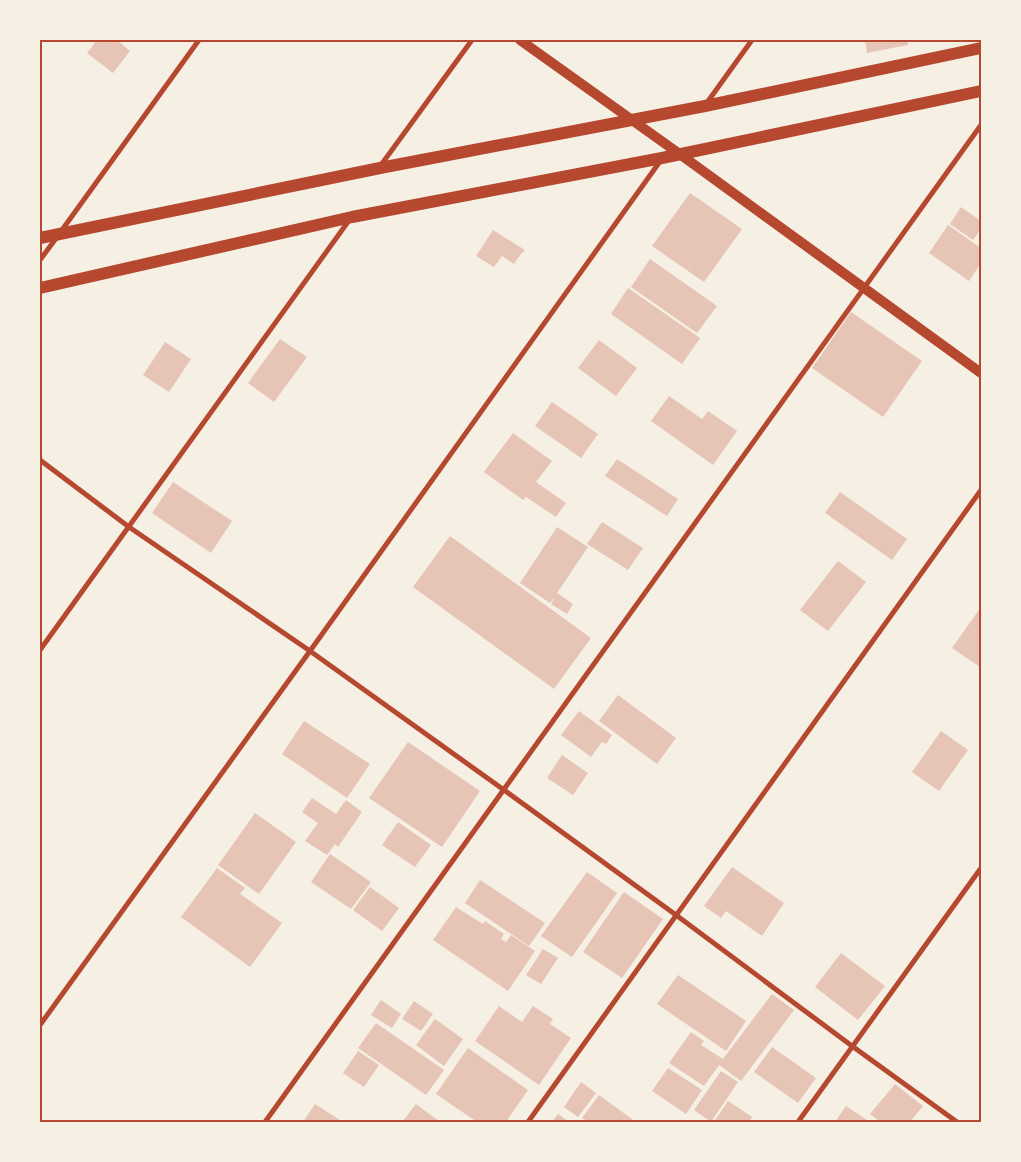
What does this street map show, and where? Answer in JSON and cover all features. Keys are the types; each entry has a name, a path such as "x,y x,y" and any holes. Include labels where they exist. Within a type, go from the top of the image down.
{"main road":[{"path":"520,40 681,154 981,373"},
{"path":"40,238 380,168 704,106 981,48"},
{"path":"40,288 352,217 662,158 981,91"}],"street":[{"path":"40,260 199,40"},
{"path":"380,168 472,40"},
{"path":"704,106 752,40"},
{"path":"265,1122 981,125"},
{"path":"40,1025 662,158"},
{"path":"40,650 352,217"},
{"path":"40,460 129,527 310,651 504,790 957,1122"},
{"path":"528,1122 981,490"},
{"path":"798,1122 981,868"}],"building":[{"path":"97,40 117,40 130,51 113,73 87,53"},
{"path":"865,40 907,40 908,45 867,53"},
{"path":"690,193 742,229 704,282 652,246"},
{"path":"961,207 981,221 981,229 973,240 950,224"},
{"path":"948,225 981,248 981,263 969,281 929,253"},
{"path":"493,230 525,250 514,264 502,256 494,267 476,256"},
{"path":"650,259 717,306 697,333 631,287"},
{"path":"628,288 700,338 682,364 611,314"},
{"path":"851,312 922,361 883,417 812,368"},
{"path":"280,339 307,357 274,402 248,383"},
{"path":"599,340 637,368 616,396 578,368"},
{"path":"165,342 191,359 169,392 143,375"},
{"path":"669,396 702,419 708,411 737,431 713,465 651,421"},
{"path":"552,402 598,434 581,458 535,426"},
{"path":"513,433 552,461 536,482 566,503 556,517 526,497 523,500 484,472"},
{"path":"617,459 678,499 667,516 605,476"},
{"path":"173,482 232,521 211,553 152,513"},
{"path":"840,492 907,539 892,560 825,513"},
{"path":"602,522 643,548 628,570 587,544"},
{"path":"557,527 588,547 557,593 573,604 567,614 551,604 555,597 550,603 520,583"},
{"path":"450,536 591,638 554,689 413,587"},
{"path":"838,561 866,582 828,631 800,610"},
{"path":"981,607 981,666 980,667 952,648"},
{"path":"618,695 676,738 657,764 599,721"},
{"path":"579,711 612,735 606,744 602,742 591,757 561,735"},
{"path":"304,721 370,764 347,798 282,754"},
{"path":"941,731 968,750 939,791 912,772"},
{"path":"408,742 480,791 442,847 369,798"},
{"path":"562,755 588,773 573,795 547,778"},
{"path":"312,798 336,814 346,800 362,812 338,847 335,844 327,855 305,841 318,823 302,812"},
{"path":"255,813 296,842 259,894 218,865"},
{"path":"398,822 431,845 415,867 382,845"},
{"path":"330,854 371,882 351,909 311,882"},
{"path":"732,867 784,903 762,936 726,911 721,918 704,906"},
{"path":"217,868 245,888 240,894 282,923 250,967 181,917"},
{"path":"587,872 617,893 572,957 541,936"},
{"path":"480,880 545,923 529,946 465,903"},
{"path":"370,887 399,908 382,931 353,910"},
{"path":"624,892 663,919 622,978 583,952"},
{"path":"456,907 483,924 485,921 504,934 501,939 506,942 511,935 535,951 508,991 433,940"},
{"path":"543,949 558,958 541,984 526,975"},
{"path":"841,953 885,986 858,1020 815,987"},
{"path":"678,975 746,1021 726,1051 657,1004"},
{"path":"772,994 794,1010 741,1081 719,1065 704,1086 669,1063 691,1032 704,1041 701,1045 723,1059"},
{"path":"381,1000 401,1014 392,1028 371,1015"},
{"path":"414,1001 433,1014 421,1031 402,1019"},
{"path":"499,1006 522,1022 533,1006 553,1019 550,1024 571,1038 539,1085 475,1041"},
{"path":"435,1019 463,1039 444,1066 416,1045"},
{"path":"376,1023 444,1070 426,1095 358,1048"},
{"path":"772,1047 816,1078 798,1103 754,1072"},
{"path":"468,1048 528,1090 506,1122 477,1122 436,1094"},
{"path":"358,1051 379,1065 364,1087 343,1073"},
{"path":"668,1068 702,1090 686,1114 652,1091"},
{"path":"721,1071 738,1082 711,1122 694,1110"},
{"path":"581,1082 596,1093 578,1117 564,1107"},
{"path":"895,1084 923,1106 910,1122 880,1122 870,1114"},
{"path":"599,1095 636,1122 588,1122 582,1118"},
{"path":"728,1101 752,1117 749,1122 714,1122"},
{"path":"315,1104 343,1122 303,1122"},
{"path":"416,1104 440,1122 402,1122"},
{"path":"846,1106 870,1122 835,1122"},
{"path":"558,1114 569,1122 552,1122"}]}
